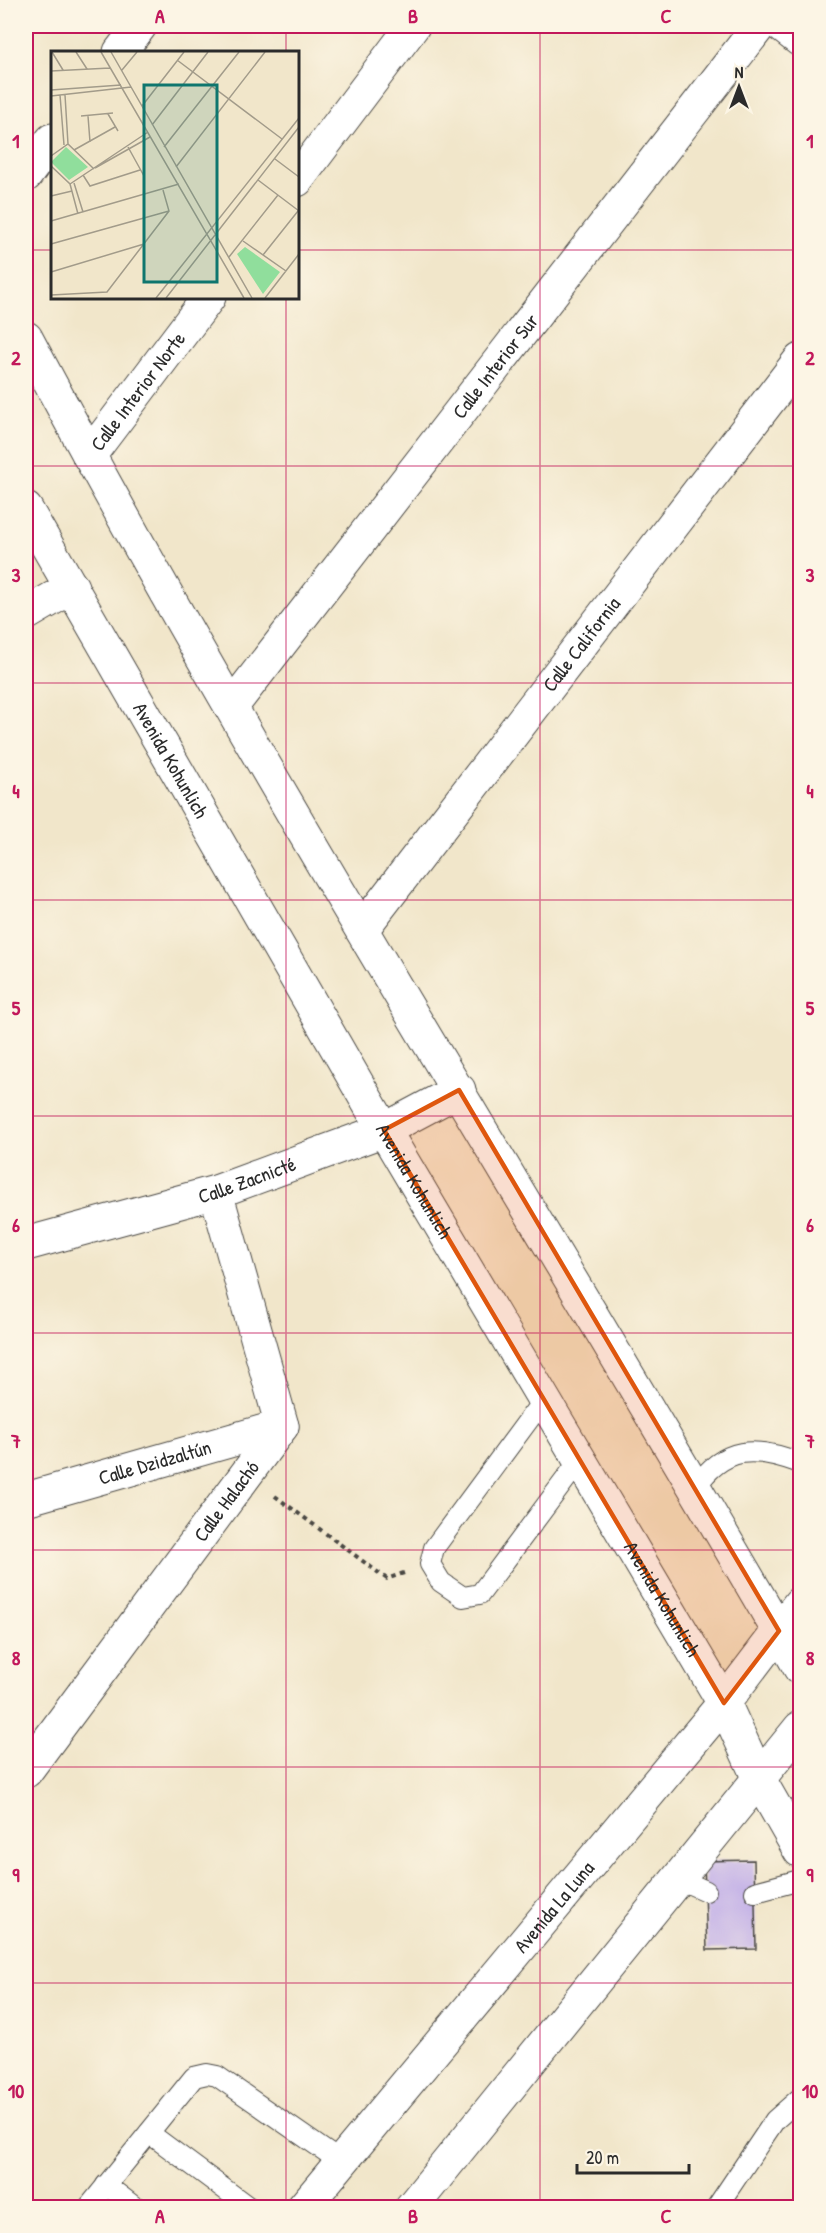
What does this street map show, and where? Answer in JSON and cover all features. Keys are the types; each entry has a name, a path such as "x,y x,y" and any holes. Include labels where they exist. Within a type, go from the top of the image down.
{"street":[{"path":"121,51 140,26"},
{"path":"298,179 413,26"},
{"name":"Calle Interior Sur","path":"232,706 759,26"},
{"path":"782,26 801,40"},
{"path":"26,175 51,141"},
{"name":"Calle Interior Norte","path":"89,456 208,298"},
{"path":"26,338 89,456 232,706 801,1668"},
{"name":"Calle California","path":"363,928 801,360"},
{"name":"Avenida Kohunlich","path":"30,530 72,587 384,1130 724,1703 760,1781 801,1851"},
{"path":"26,614 72,587"},
{"name":"Calle Zacnicté","path":"26,1244 216,1192 384,1130 459,1090"},
{"path":"216,1192 282,1426"},
{"name":"Calle Halachó","path":"26,1771 282,1426"},
{"name":"Calle Dzidzaltún","path":"26,1499 282,1426"},
{"name":"Avenida La Luna","path":"303,2208 724,1703 801,1603"},
{"path":"411,2208 692,1885 760,1781 801,1728"}],"lane":[{"path":"544,1399 434,1548 430,1564 441,1582 463,1597 480,1594 580,1460"},
{"path":"694,1488 708,1469 730,1455 772,1453 801,1464"},
{"path":"755,1892 801,1880"},
{"path":"88,2208 194,2078 207,2074 217,2076 341,2162"},
{"path":"716,2208 776,2120 801,2098"},
{"path":"149,2133 250,2208"},
{"path":"106,2185 136,2208"}],"path":[{"path":"246,1474 387,1579 430,1564"}],"highlighted area":[{"path":"459,1090 779,1631 724,1703 384,1130"}],"building":[{"path":"754,1860 756,1949 707,1950 704,1861"}]}
